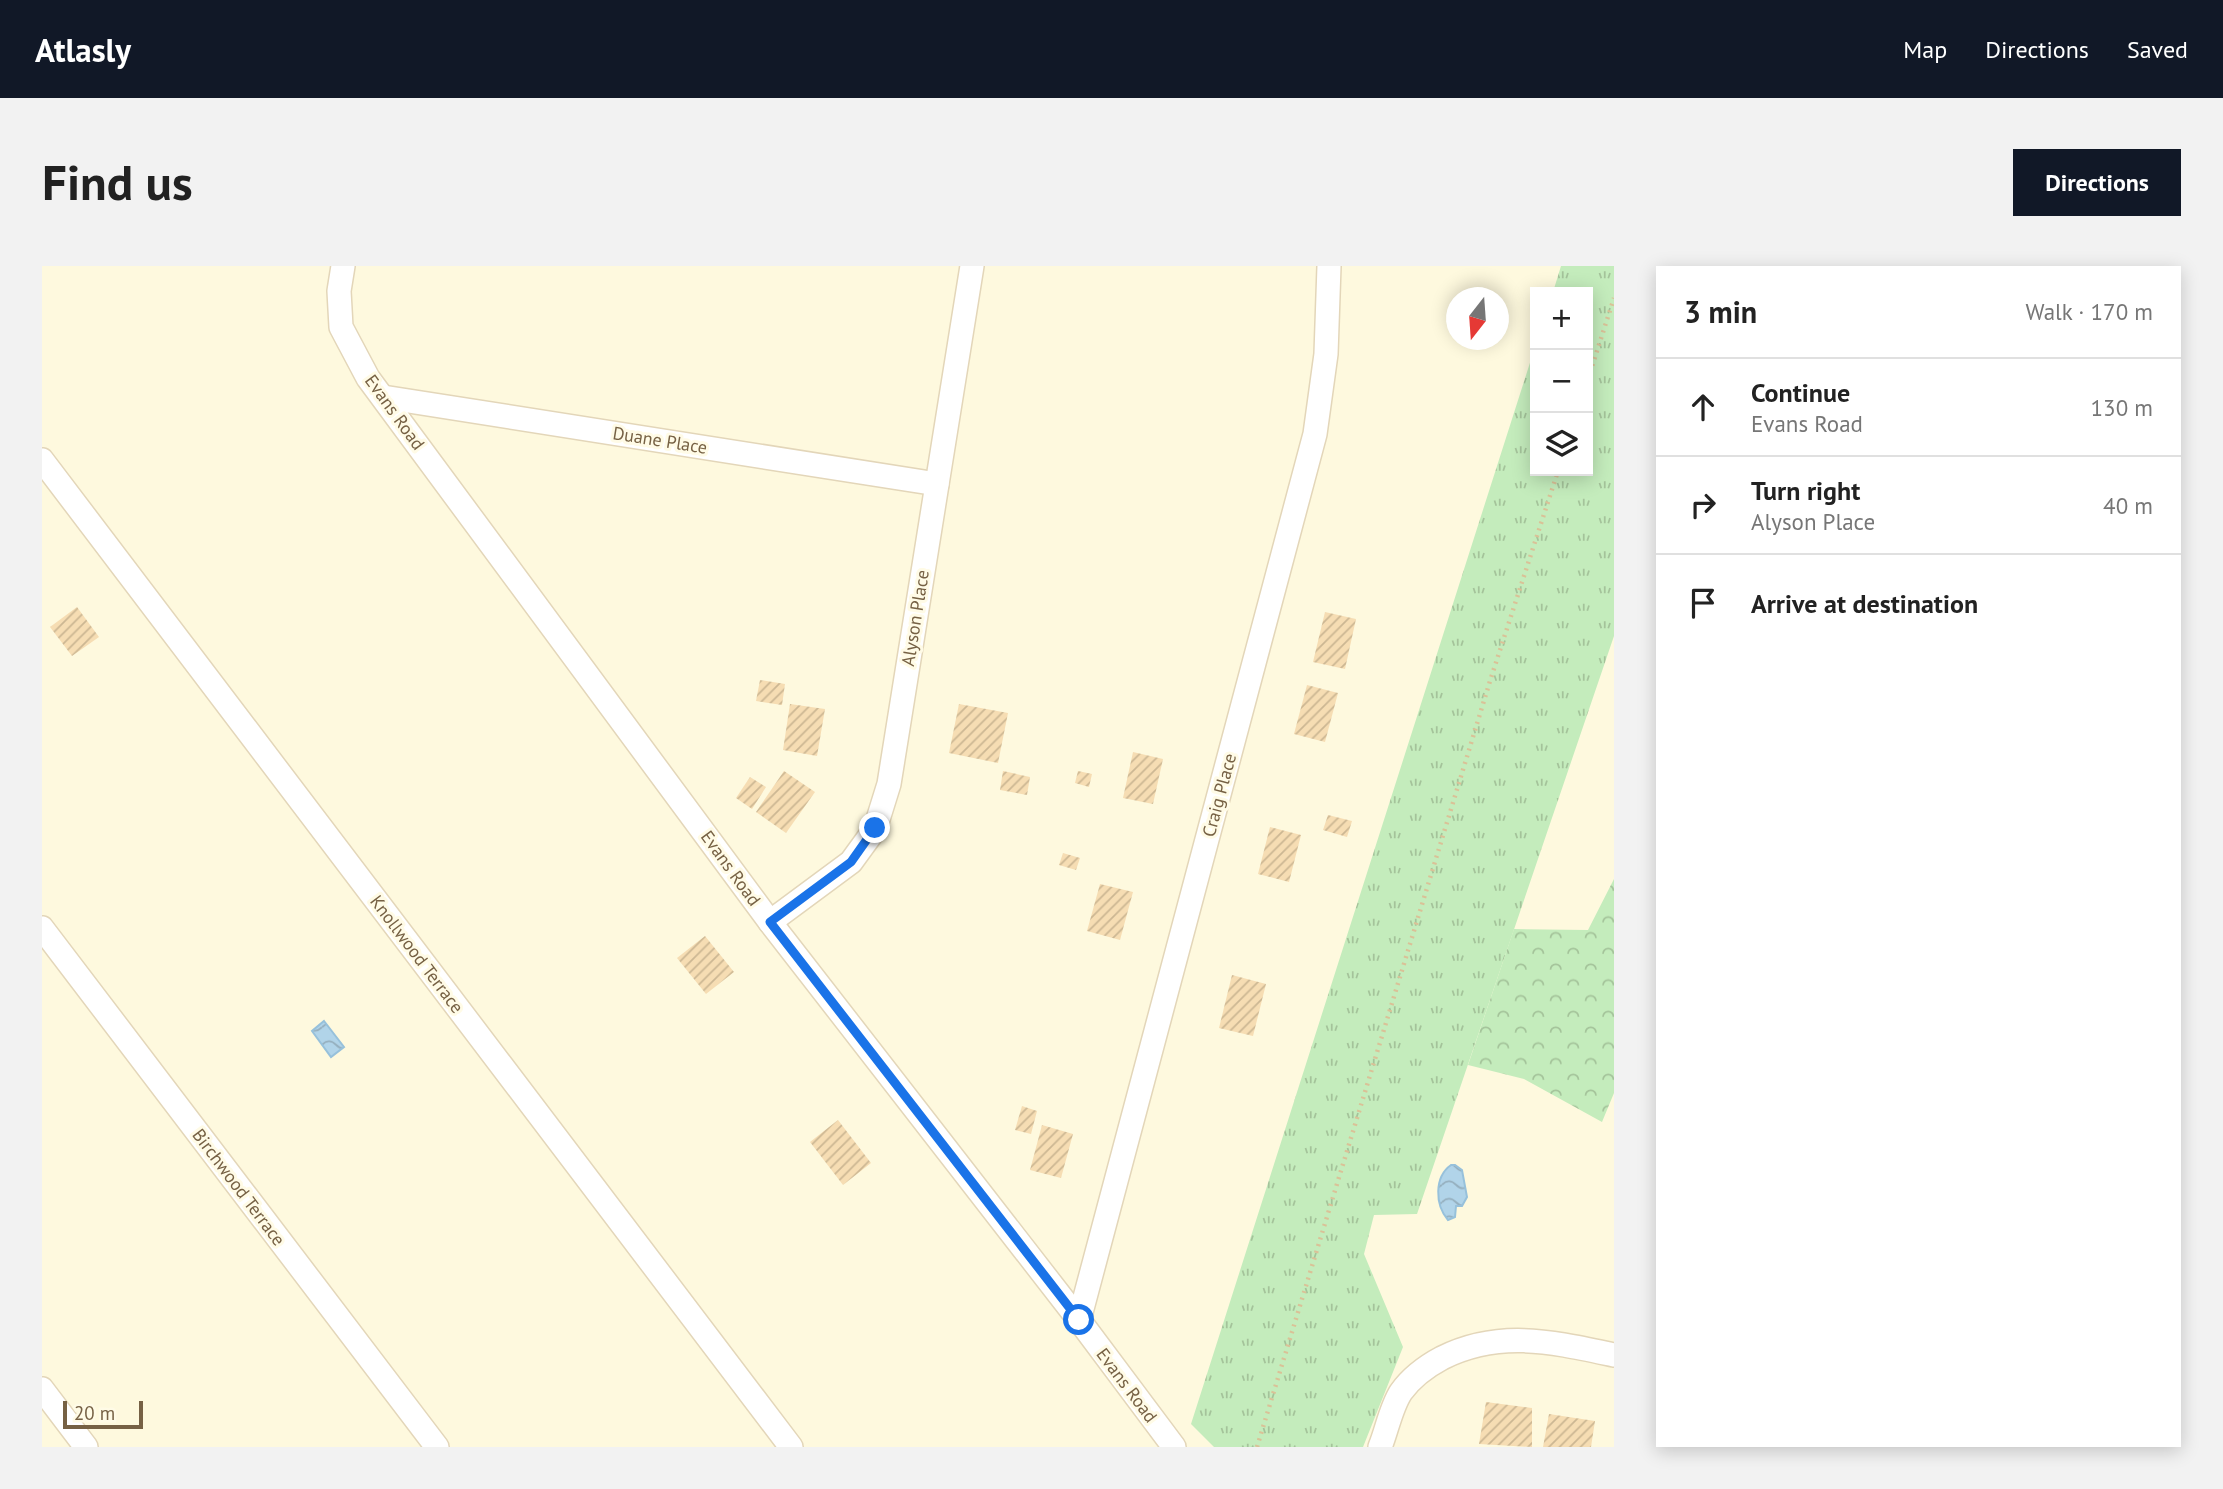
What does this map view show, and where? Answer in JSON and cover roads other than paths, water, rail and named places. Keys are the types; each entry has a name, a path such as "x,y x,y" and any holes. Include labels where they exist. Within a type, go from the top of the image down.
{"street":[{"name":"Evans Road","path":"343,266 339,290 341,327 368,378 770,922 1079,1320 1174,1447"},
{"name":"Alyson Place","path":"770,922 851,862 875,828 889,784 972,266"},
{"name":"Craig Place","path":"1079,1320 1315,434 1326,354 1329,266"},
{"name":"Duane Place","path":"383,397 937,484"},
{"name":"Knollwood Terrace","path":"42,460 791,1447"},
{"name":"Birchwood Terrace","path":"42,928 437,1447"},
{"path":"1380,1447 1400,1393 1417,1374 1477,1343 1501,1339 1527,1340 1614,1355"},
{"path":"42,1389 86,1447"}],"water":[{"path":"324,1021 344,1047 331,1057 312,1031"},
{"path":"1451,1165 1462,1170 1467,1197 1462,1206 1456,1206 1455,1217 1448,1220 1441,1207 1438,1191 1445,1170"}]}
